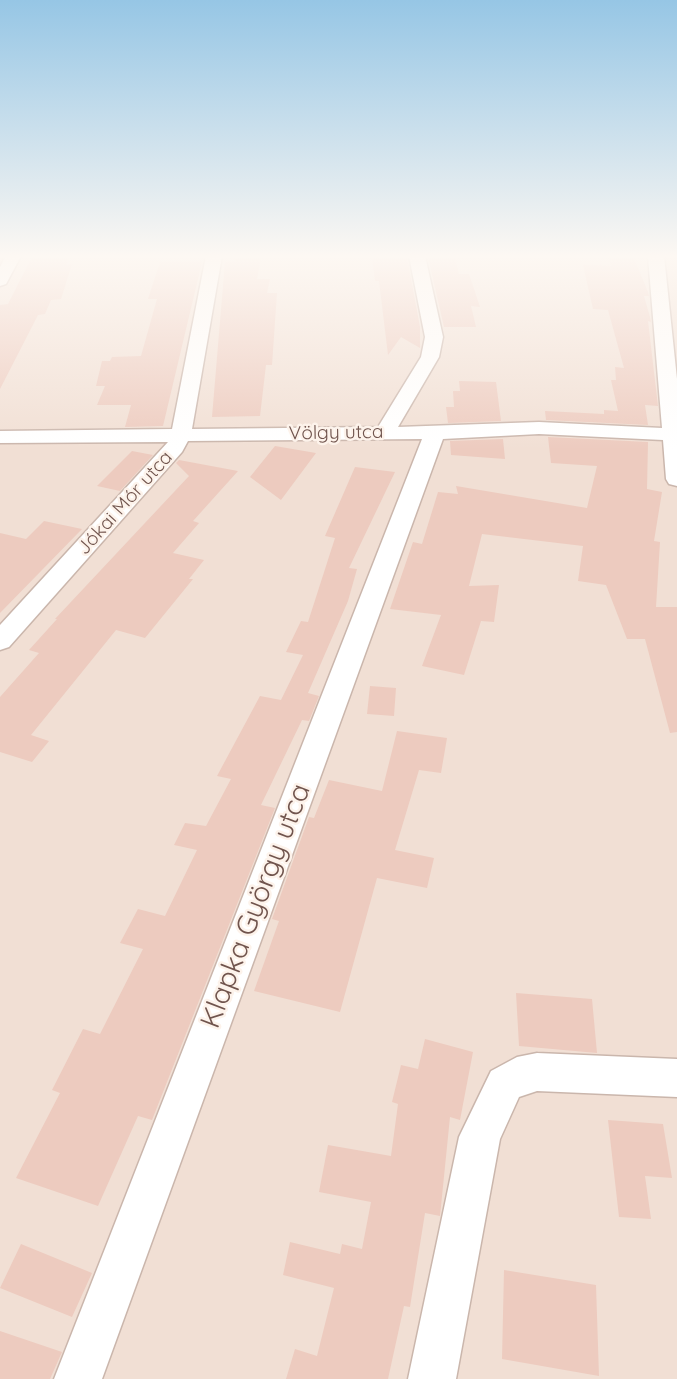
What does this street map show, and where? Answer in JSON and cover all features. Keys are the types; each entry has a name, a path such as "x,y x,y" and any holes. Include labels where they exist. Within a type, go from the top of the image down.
{"street":[{"name":"Jókai Mór utca","path":"0,641 176,448 181,435 202,320"},
{"path":"385,432 429,357 434,337 430,320"},
{"path":"661,320 677,479"},
{"name":"Völgy utca","path":"0,437 435,433 538,428 600,429 671,435"},
{"name":"Klapka György utca","path":"78,1379 435,433"},
{"path":"432,1379 480,1137 505,1084 517,1076 537,1072 677,1078"}],"shaded area":[{"path":"0,320 677,320 677,1379 0,1379"}],"building":[{"path":"0,320 35,320 0,389"},
{"path":"151,320 188,320 163,426 125,427 131,405 97,405 105,386 96,386 102,361 110,361 112,357 141,356"},
{"path":"220,320 275,320 272,365 266,365 260,416 212,417"},
{"path":"384,320 419,320 420,348 401,337 388,355"},
{"path":"442,320 474,320 476,327 444,327"},
{"path":"611,320 651,320 648,321 658,406 645,405 648,425 546,420 545,411 604,414 604,410 618,411 611,380 616,380 615,367 624,368"},
{"path":"459,381 496,382 501,421 448,423 446,407 454,407 453,391 460,391"},
{"path":"548,437 648,442 647,489 662,492 654,541 660,542 656,607 677,607 677,732 670,733 645,639 627,639 606,585 578,581 583,546 482,534 469,586 499,585 494,622 481,621 464,675 422,666 441,615 390,609 413,542 422,544 438,492 458,494 456,486 587,508 597,466 551,463"},
{"path":"503,439 505,459 451,455 450,441"},
{"path":"275,446 316,453 281,500 250,477"},
{"path":"132,451 153,455 120,491 97,486"},
{"path":"179,460 238,471 193,521 199,523 173,553 204,560 189,579 193,579 145,638 116,630 31,735 49,741 32,762 0,752 0,697 39,653 29,650 55,619 189,476 176,463"},
{"path":"355,467 395,472 349,568 357,569 348,601 308,693 319,696 309,721 302,720 261,805 275,808 152,1120 138,1116 98,1206 16,1178 60,1093 52,1090 83,1029 100,1034 143,949 120,943 138,909 165,916 197,850 174,845 185,823 206,826 231,779 217,776 260,696 281,700 303,655 286,652 301,621 308,622 335,538 325,536"},
{"path":"44,521 82,529 0,613 0,533 26,539"},
{"path":"370,686 396,688 394,716 367,714"},
{"path":"397,731 447,738 441,773 419,770 395,850 434,858 427,888 377,878 340,1012 254,991 279,921 272,919 309,817 314,818 329,780 382,791"},
{"path":"516,993 592,999 597,1053 519,1046"},
{"path":"425,1039 473,1052 460,1120 450,1117 440,1216 425,1213 410,1307 404,1306 388,1379 286,1379 295,1349 317,1356 334,1288 283,1275 290,1242 340,1254 342,1244 362,1249 371,1202 319,1192 328,1145 391,1156 398,1104 392,1102 401,1065 418,1069"},
{"path":"608,1120 663,1124 672,1178 645,1176 651,1219 619,1217"},
{"path":"21,1244 92,1273 72,1317 0,1288"},
{"path":"504,1270 596,1285 599,1376 502,1359"},
{"path":"0,1331 62,1352 50,1379 0,1379"}]}
